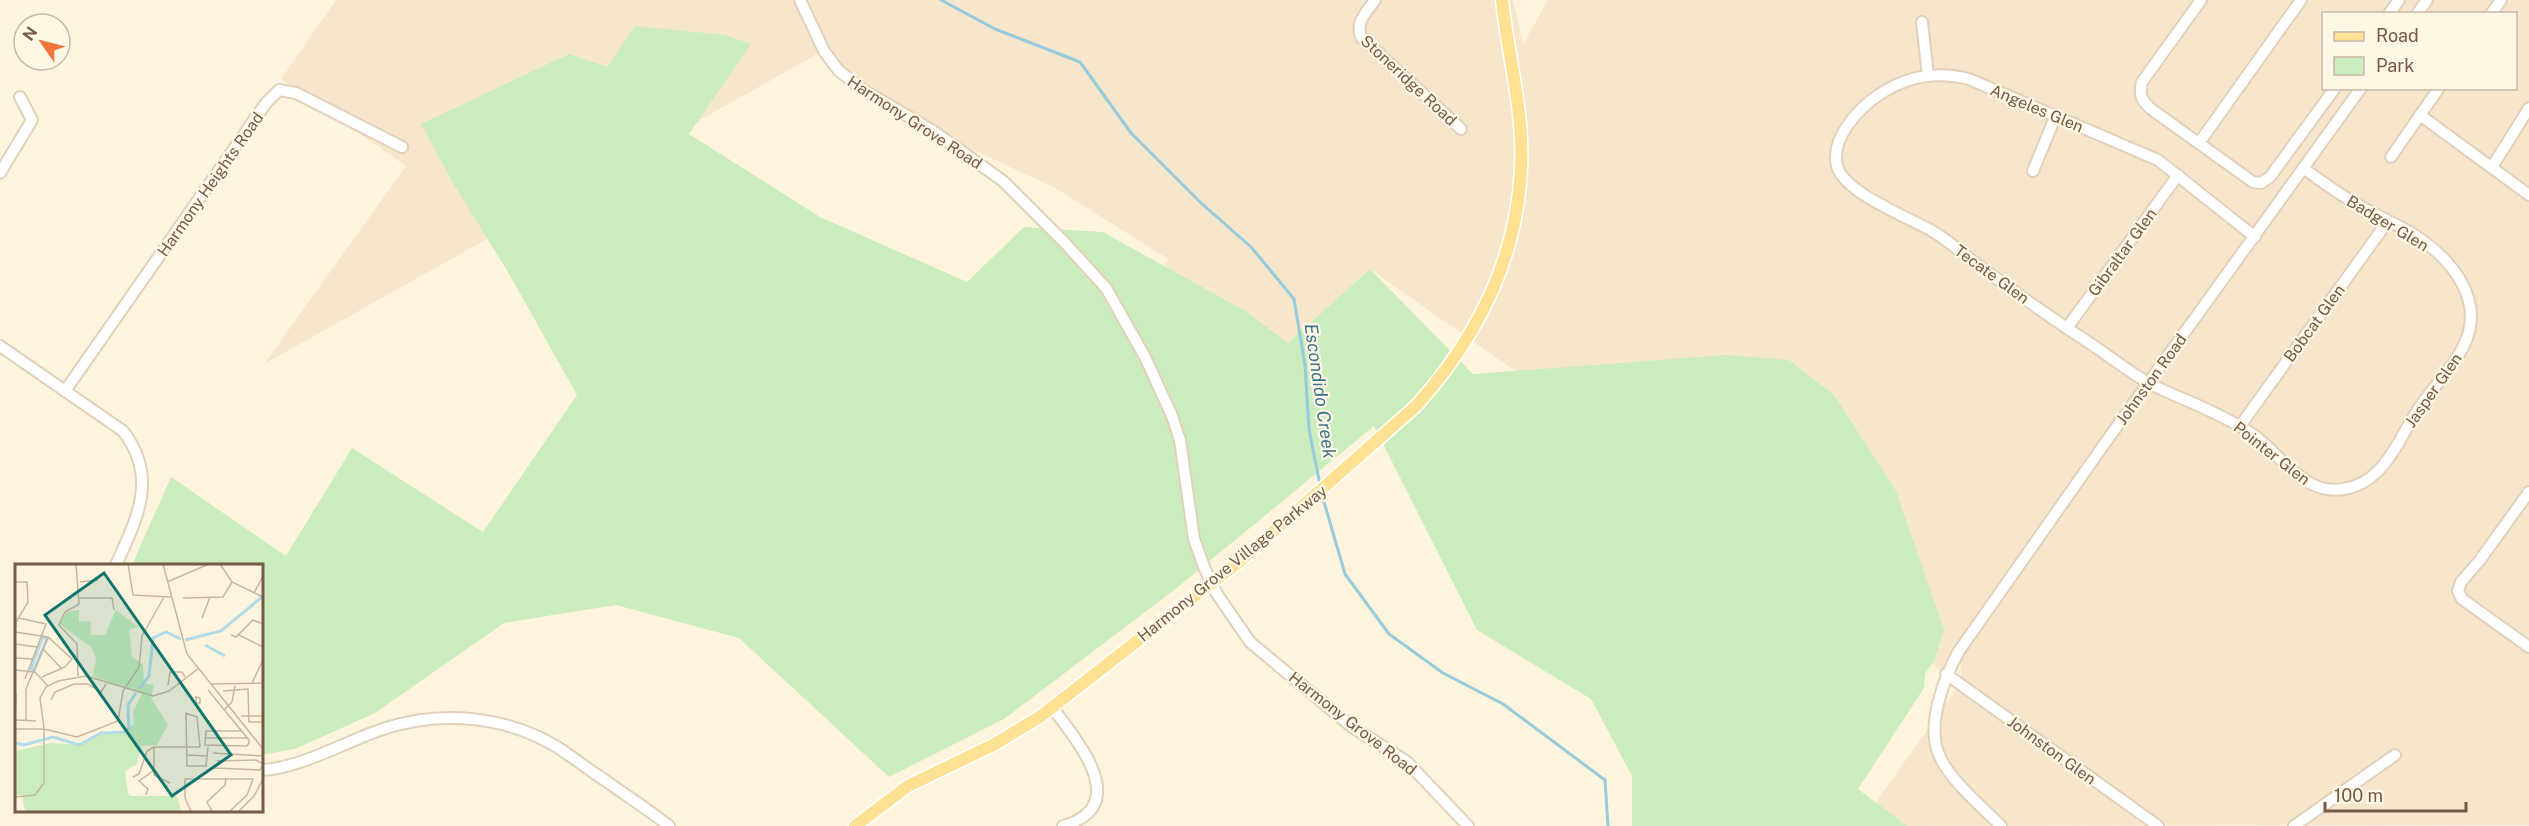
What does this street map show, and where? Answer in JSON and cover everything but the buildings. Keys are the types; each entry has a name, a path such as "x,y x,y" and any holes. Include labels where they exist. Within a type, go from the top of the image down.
{"main road":[{"name":"Harmony Grove Village Parkway","path":"855,826 908,786 995,744 1052,707 1240,561 1416,406 1441,379 1466,344 1487,304 1505,260 1515,221 1522,167 1515,80 1502,0"}],"street":[{"name":"Harmony Grove Road","path":"800,0 824,51 839,71 865,90 933,130 994,174 1065,243 1106,288 1145,357 1172,416 1180,440 1194,539 1211,583 1250,642 1351,726 1407,762 1468,826"},
{"name":"Stoneridge Road","path":"1375,0 1359,23 1358,29 1361,37 1461,129"},
{"path":"2201,0 2142,82 2139,93 2151,109 2253,182 2261,183 2270,177 2334,90"},
{"path":"2199,143 2301,0"},
{"path":"1922,22 1928,76"},
{"name":"Angeles Glen","path":"1837,165 1841,135 1864,107 1892,87 1911,79 1950,74 1969,79 2150,156 2178,175 2255,237"},
{"name":"Harmony Heights Road","path":"64,391 266,103 279,90 296,93 402,147"},
{"name":"Johnston Road","path":"2001,826 1962,787 1939,757 1935,730 1940,691 1946,674 1999,593 2360,90"},
{"path":"2391,157 2438,90"},
{"path":"0,173 32,120 20,97"},
{"path":"2492,167 2529,108"},
{"path":"2033,171 2056,115"},
{"path":"2420,115 2529,195"},
{"name":"Tecate Glen","path":"1837,165 1852,186 1942,237 1986,272 2149,383"},
{"name":"Badger Glen","path":"2303,168 2354,203 2417,237 2438,253 2465,287"},
{"name":"Gibraltar Glen","path":"2067,328 2178,175"},
{"name":"Bobcat Glen","path":"2240,426 2388,221"},
{"name":"Jasper Glen","path":"2365,482 2384,466 2418,409 2464,345 2470,328 2471,310 2465,287"},
{"path":"0,346 123,431 135,446 144,482 139,511 116,564"},
{"name":"Pointer Glen","path":"2149,383 2240,426 2258,439 2290,471 2317,487 2341,489 2365,482"},
{"path":"2529,492 2480,560 2461,582 2458,591 2462,599 2529,647"},
{"name":"Johnston Glen","path":"1946,674 2158,826"},
{"path":"1052,707 1084,754 1096,776 1098,786 1096,800 1089,813 1075,823 1063,826"},
{"path":"262,770 271,770 320,754 388,727 442,716 485,721 521,731 556,746 669,826"},
{"path":"2294,826 2396,755"}],"shaded area":[{"path":"336,0 1513,0 1523,44 1548,0 2529,0 2529,825 1859,826 1962,681 1959,652 1946,674 1370,269 1288,343 1247,313 1071,408 1168,259 1055,188 933,131 865,91 823,51 264,364 406,166 281,79"}],"green space":[{"path":"635,26 725,35 751,44 689,134 820,217 967,282 1024,227 1103,232 1247,312 1288,343 1370,269 1473,374 1726,355 1789,360 1834,395 1896,491 1944,630 1934,661 1925,674 1924,688 1858,789 1907,826 1632,826 1632,776 1591,699 1477,630 1374,426 1178,587 1004,719 889,777 739,638 616,605 504,623 375,713 295,749 262,755 262,564 132,564 171,477 286,556 352,448 483,532 577,395 421,124 569,54 607,67"}],"waterway":[{"name":"Escondido Creek","path":"941,0 995,29 1080,62 1131,133 1200,202 1251,247 1294,299 1305,365 1309,429 1320,485"},
{"name":"Escondido Creek","path":"1322,495 1345,574 1389,634 1443,673 1503,704 1605,780 1608,826"}]}
